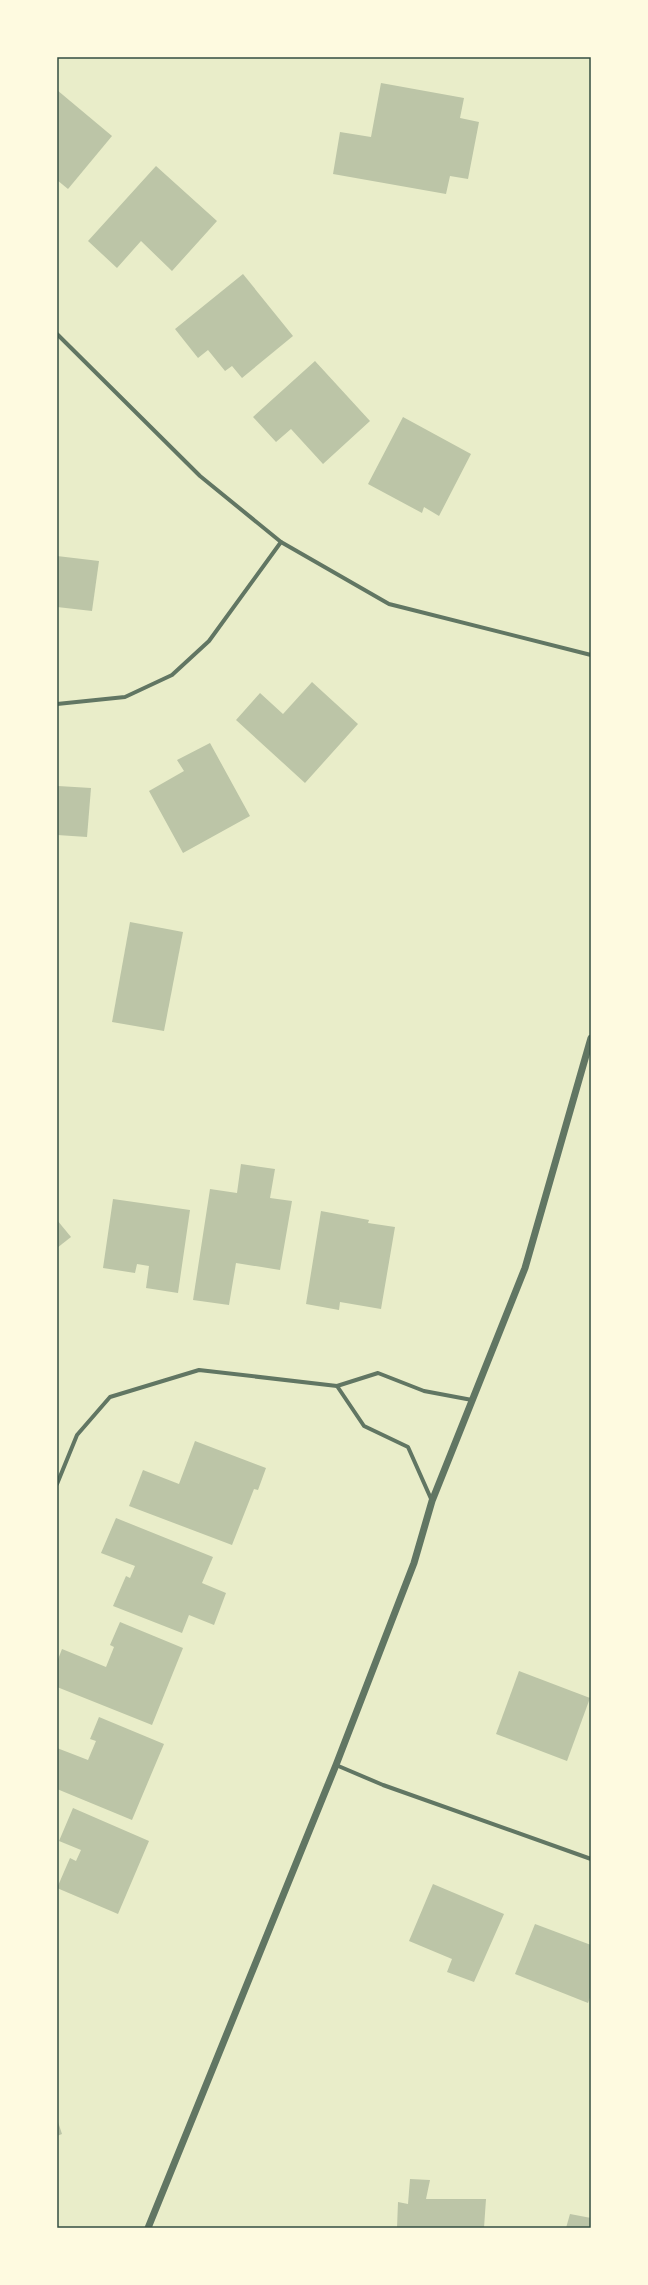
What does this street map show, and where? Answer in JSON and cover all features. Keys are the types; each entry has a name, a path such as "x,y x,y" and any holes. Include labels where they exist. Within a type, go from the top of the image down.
{"street":[{"path":"57,334 200,476 281,542 389,604 591,655"},
{"path":"57,704 125,697 172,675 208,641 281,542"},
{"path":"148,2228 336,1765 414,1563 432,1501 525,1268 591,1038"},
{"path":"57,1484 77,1435 110,1397 199,1370 337,1386 378,1372 424,1391 472,1400"},
{"path":"337,1386 364,1426 408,1447 432,1501"},
{"path":"336,1765 383,1785 591,1859"}],"building":[{"path":"381,83 464,98 460,118 479,122 468,179 450,176 446,194 333,174 340,132 371,137"},
{"path":"57,90 112,136 68,189 57,180"},
{"path":"156,166 217,221 172,271 141,241 117,268 88,241"},
{"path":"243,274 293,336 242,378 232,366 225,371 208,350 198,358 175,329"},
{"path":"315,361 370,421 323,464 291,429 276,442 253,417"},
{"path":"403,417 471,454 439,516 424,507 422,513 368,484"},
{"path":"57,556 99,561 92,611 57,607"},
{"path":"312,682 358,724 305,783 236,720 260,693 283,714"},
{"path":"210,743 250,816 183,853 149,791 184,771 177,760"},
{"path":"58,786 91,788 87,837 57,835"},
{"path":"130,922 183,932 164,1031 112,1022"},
{"path":"241,1164 275,1169 270,1198 292,1201 280,1270 236,1263 229,1305 193,1300 210,1189 237,1193"},
{"path":"113,1199 190,1210 178,1293 146,1288 149,1266 137,1264 135,1273 103,1268"},
{"path":"321,1211 369,1220 368,1223 395,1227 381,1309 340,1302 339,1310 306,1304"},
{"path":"57,1220 71,1237 57,1248"},
{"path":"195,1441 266,1468 258,1490 254,1489 232,1545 129,1506 143,1470 179,1484"},
{"path":"116,1518 213,1557 202,1583 226,1593 214,1625 189,1615 182,1633 113,1606 126,1576 130,1578 135,1566 101,1553"},
{"path":"120,1622 183,1648 152,1725 57,1687 57,1662 62,1649 106,1667 114,1647 110,1645"},
{"path":"519,1671 590,1698 567,1761 496,1734"},
{"path":"99,1717 164,1744 132,1820 57,1789 57,1748 88,1760 96,1741 90,1739"},
{"path":"73,1808 149,1841 118,1914 57,1888 70,1858 76,1861 81,1850 59,1841"},
{"path":"433,1884 504,1914 474,1982 447,1972 452,1959 409,1941"},
{"path":"535,1924 591,1945 591,1995 588,2003 515,1974"},
{"path":"57,2119 62,2134 57,2136"},
{"path":"410,2179 430,2180 426,2199 486,2199 484,2228 397,2228 398,2202 408,2204"},
{"path":"570,2214 591,2218 590,2228 566,2228"}]}
